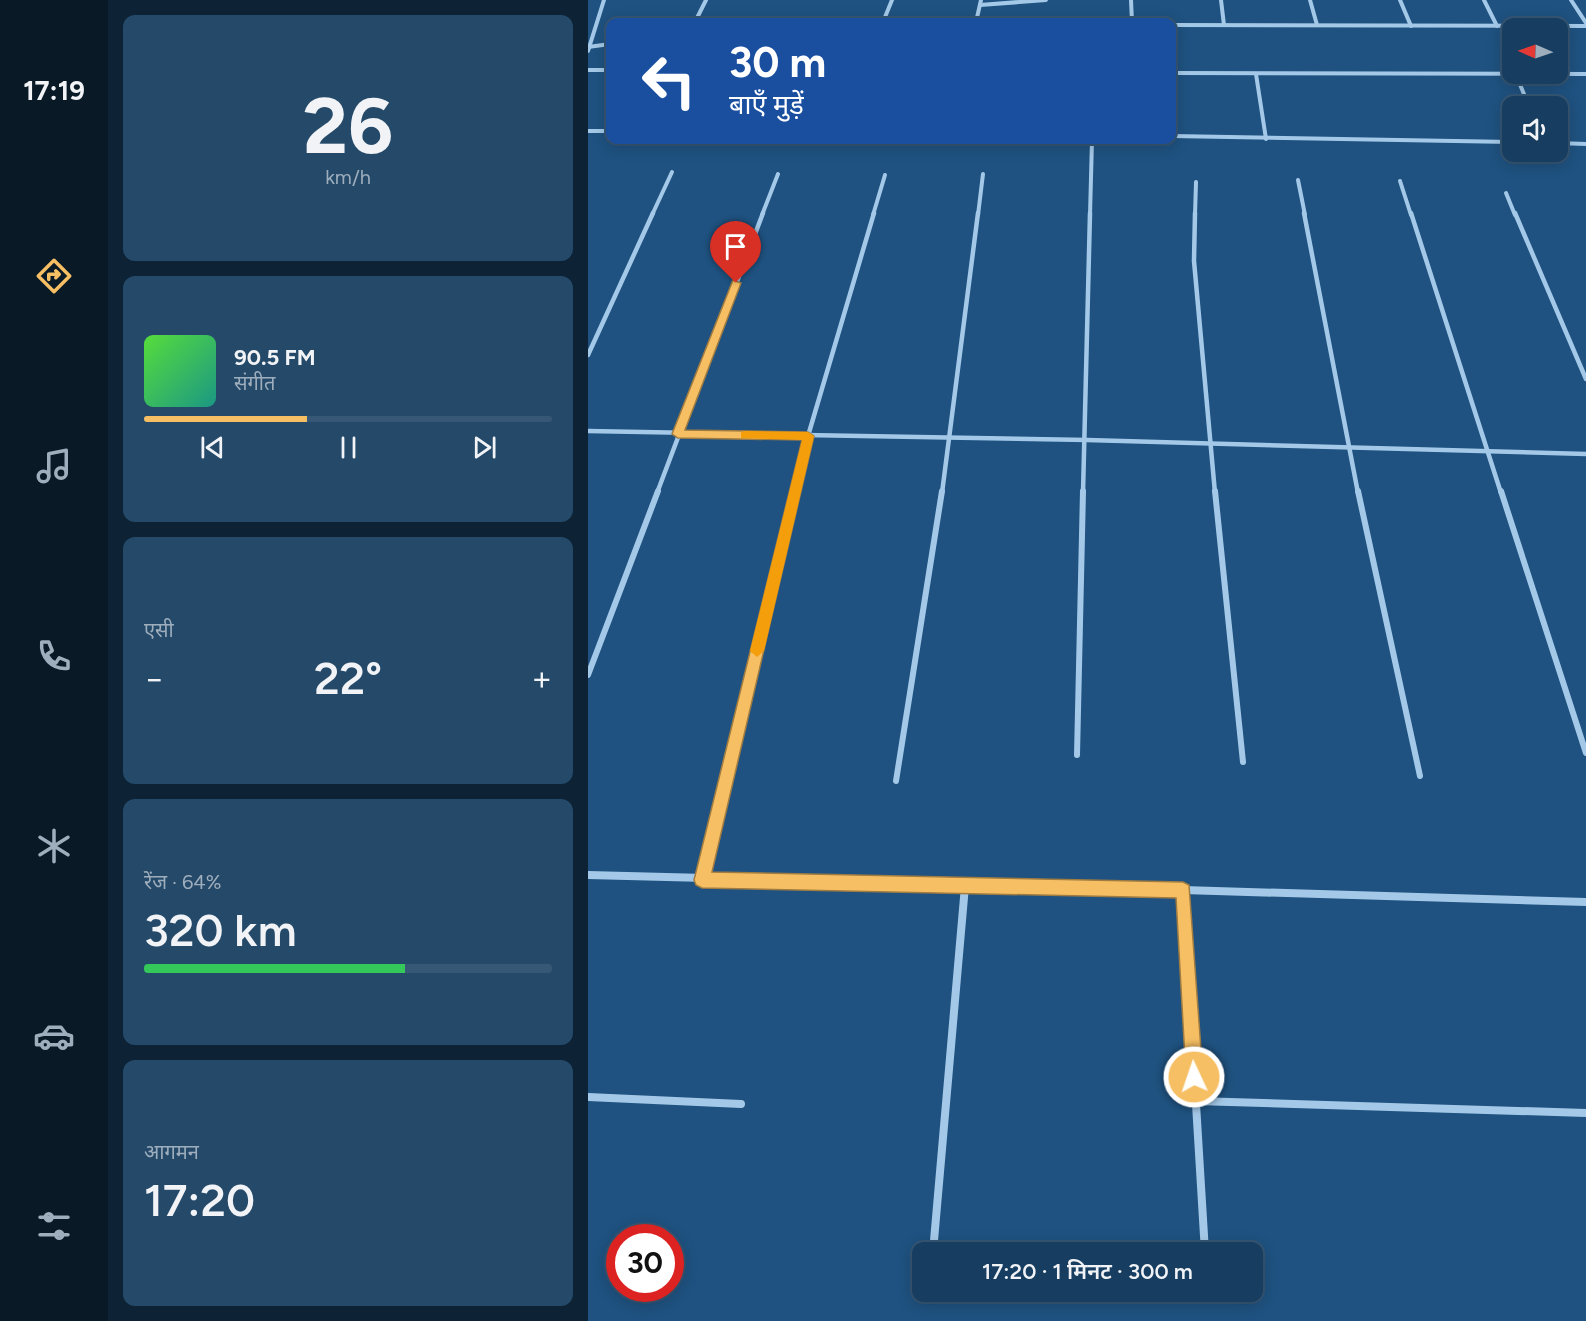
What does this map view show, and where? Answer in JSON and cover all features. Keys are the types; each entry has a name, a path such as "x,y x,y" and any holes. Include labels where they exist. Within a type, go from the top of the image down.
{"street":[{"path":"604,0 588,48 606,46"},
{"path":"697,18 706,0"},
{"path":"885,18 892,0"},
{"path":"977,18 981,0"},
{"path":"980,5 1046,0"},
{"path":"1131,0 1132,18"},
{"path":"1221,0 1224,25"},
{"path":"1310,0 1317,25"},
{"path":"1400,0 1411,26"},
{"path":"1484,0 1497,26"},
{"path":"1571,0 1586,25"},
{"path":"1176,26 1586,25"},
{"path":"588,70 606,70"},
{"path":"1176,73 1502,75"},
{"path":"1256,74 1266,139"},
{"path":"1568,74 1586,74"},
{"path":"588,131 606,131"},
{"path":"1176,136 1502,142"},
{"path":"1568,143 1586,144"},
{"path":"1077,754 1087,440 1092,144"},
{"path":"588,355 672,172"},
{"path":"588,675 778,174"},
{"path":"702,880 808,436 885,174"},
{"path":"896,781 951,437 983,174"},
{"path":"1298,180 1348,448 1420,776"},
{"path":"1400,181 1586,753"},
{"path":"1196,182 1194,261 1210,444 1243,762"},
{"path":"1506,193 1586,379"},
{"path":"588,431 1087,440 1586,454"},
{"path":"588,875 702,880 1183,890 1586,902"},
{"path":"934,1242 965,885"},
{"path":"1183,890 1204,1242"},
{"path":"588,1097 741,1104"},
{"path":"1196,1101 1586,1113"}],"slow traffic":[{"path":"745,435 808,436 757,651"}],"route":[{"path":"736,283 678,434 808,436 702,880 1183,890 1194,1077"}]}
